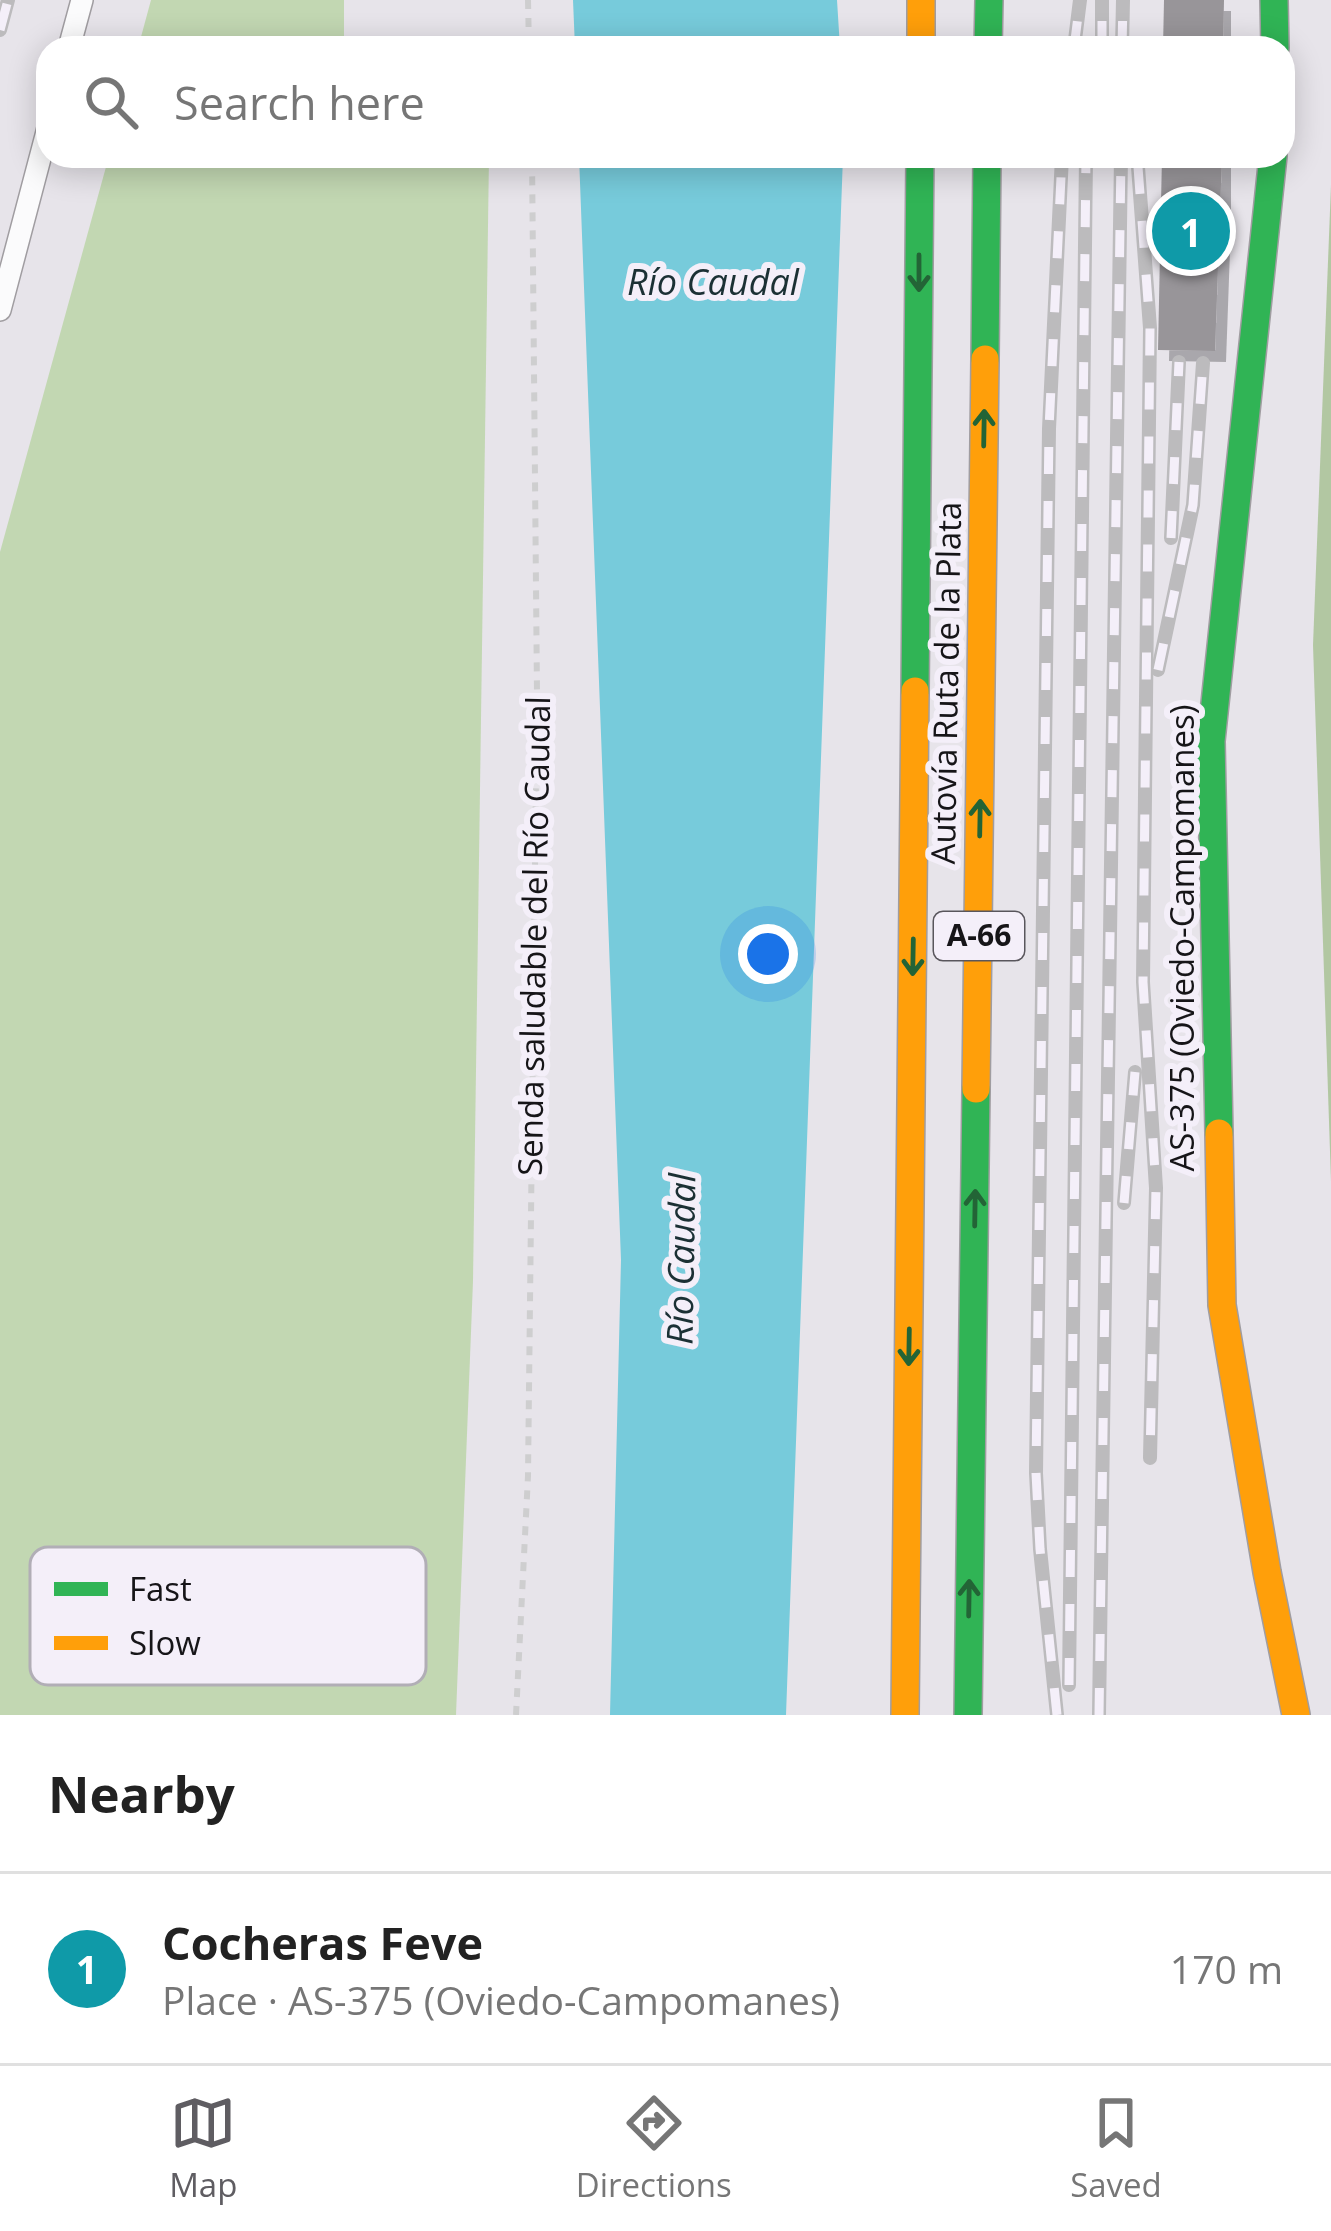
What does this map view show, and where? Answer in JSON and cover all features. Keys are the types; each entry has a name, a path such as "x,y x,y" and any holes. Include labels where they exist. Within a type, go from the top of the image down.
{"main road":[{"path":"921,0 921,36"},
{"path":"988,36 989,0"},
{"path":"1274,0 1275,36"},
{"name":"Autovía Ruta de la Plata","path":"905,1715 920,168"},
{"name":"Autovía Ruta de la Plata","path":"968,1715 987,168"},
{"name":"AS-375 (Oviedo-Campomanes)","path":"1272,168 1211,764 1222,1305 1295,1715"}],"lane":[{"path":"72,36 82,0"},
{"path":"0,310 37,168"}],"path":[{"path":"528,0 529,36"},
{"name":"Senda saludable del Río Caudal","path":"516,1715 527,1476 537,694 532,168"}],"green space":[{"path":"151,0 344,0 344,36 141,36"},
{"path":"106,168 489,168 473,1281 456,1715 0,1715 0,552"},
{"path":"1331,185 1331,1181 1313,645"}],"water":[{"path":"573,0 837,0 839,36 574,36"},
{"name":"Río Caudal","path":"579,168 843,168 786,1715 610,1715 621,1260"}],"building":[{"path":"1164,0 1224,0 1223,36 1163,36"},
{"path":"1162,168 1222,168 1215,351 1158,350"}],"railway":[{"path":"0,30 8,0"},
{"path":"1076,36 1080,0"},
{"path":"1102,0 1102,36"},
{"path":"1122,36 1123,0"},
{"path":"1057,1715 1036,1473 1049,429 1061,168"},
{"path":"1069,1685 1086,168"},
{"path":"1099,1715 1121,168"},
{"path":"1138,168 1150,328 1143,982 1156,1188 1150,1458"},
{"path":"1171,538 1179,362"},
{"path":"1158,670 1193,505 1203,363"},
{"path":"1124,1203 1135,1072"}],"traffic: fast":[{"path":"988,36 989,0"},
{"path":"1274,0 1275,36"},
{"path":"915,691 920,168"},
{"path":"985,359 987,168"},
{"path":"1219,1133 1211,741 1272,168"},
{"path":"968,1715 976,1089"}],"traffic: slow":[{"path":"921,0 921,36"},
{"path":"976,1089 985,359"},
{"path":"905,1715 915,691"},
{"path":"1219,1133 1222,1305 1296,1715"}],"place":[{"name":"Cocheras Feve","path":"1191,231"}]}
